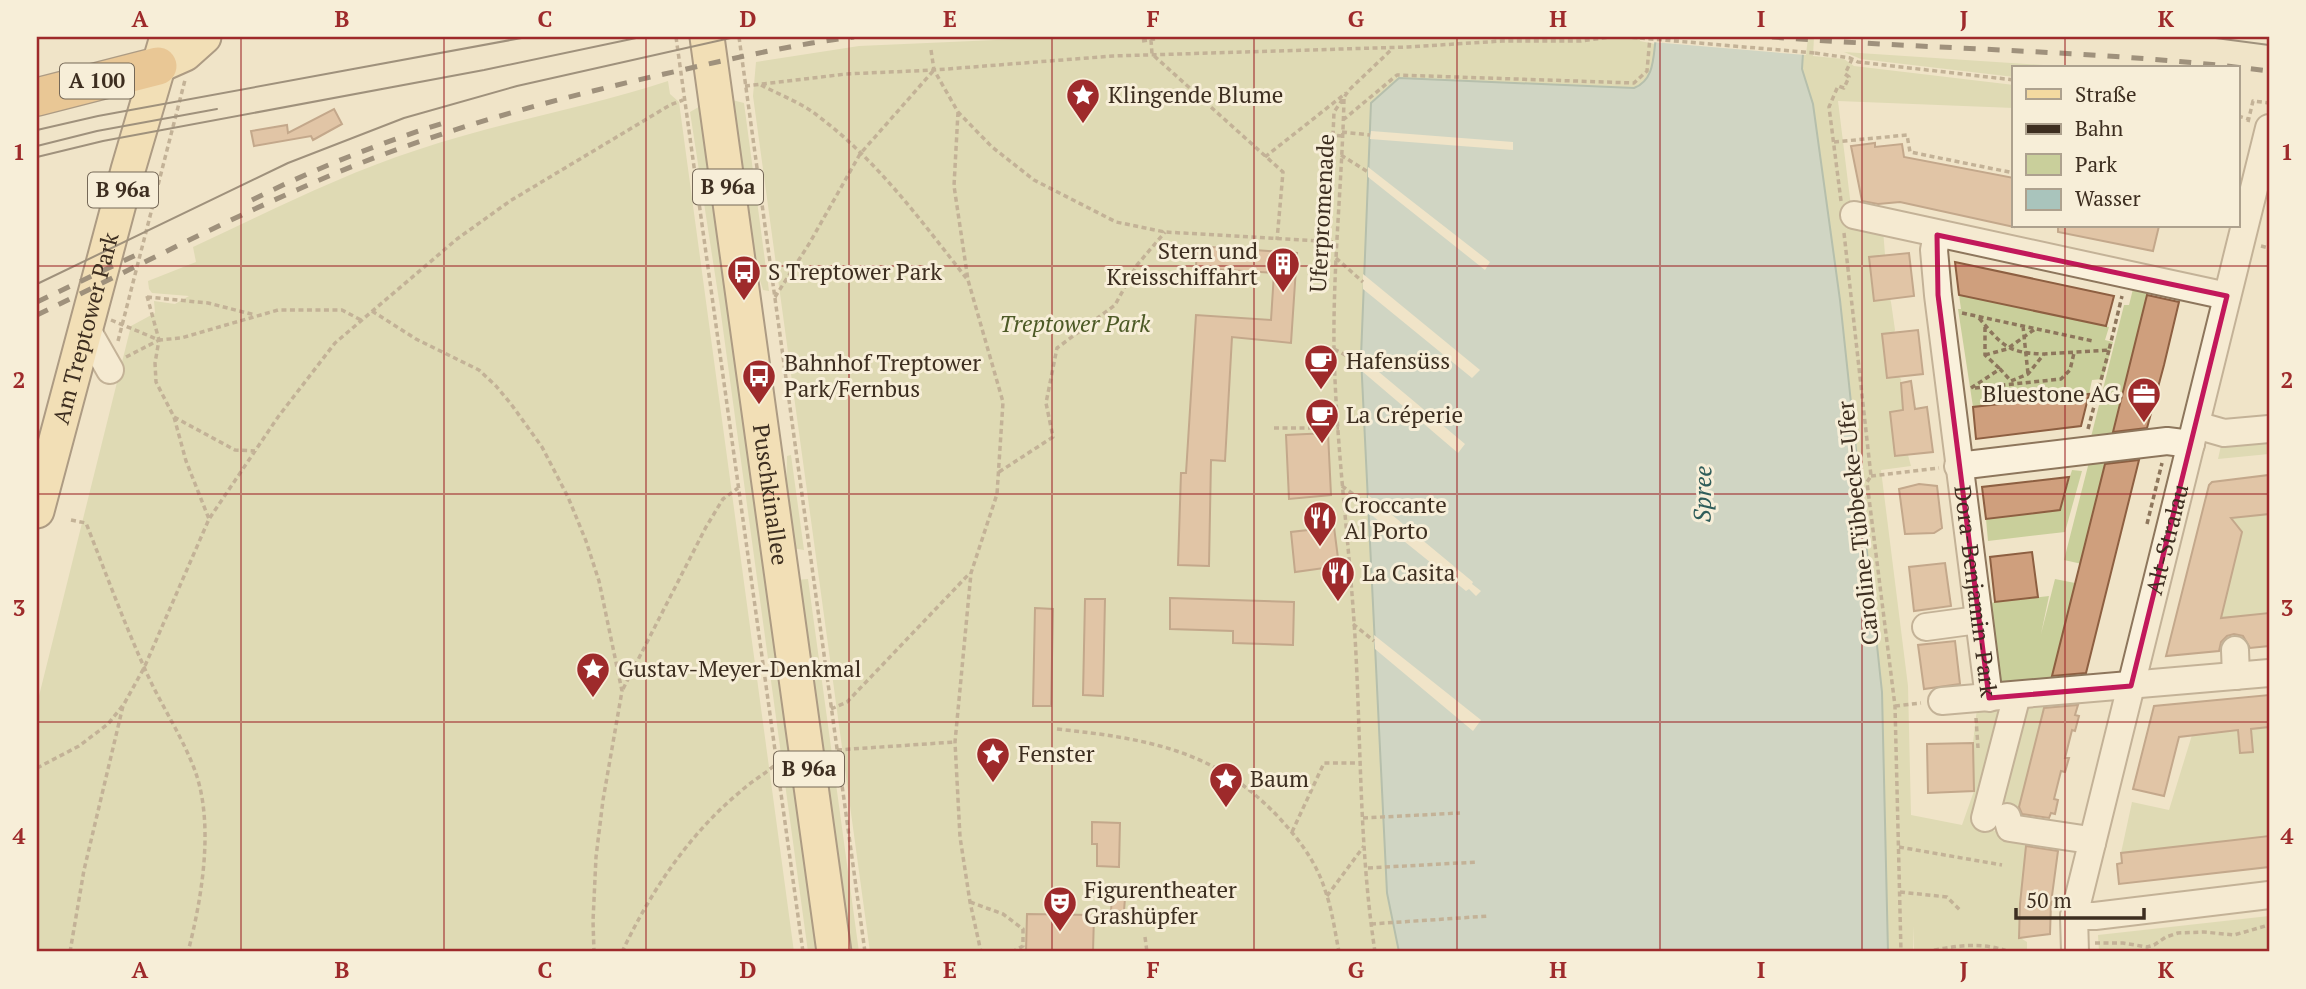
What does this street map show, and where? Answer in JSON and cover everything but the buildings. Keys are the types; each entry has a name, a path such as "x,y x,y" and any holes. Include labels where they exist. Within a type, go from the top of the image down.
{"highway":[{"name":"A 100","path":"37,97 170,60"}],"main road":[{"path":"170,60 185,54 204,37"},
{"name":"Puschkinallee","path":"708,37 834,952"},
{"name":"Am Treptower Park","path":"37,511 86,328 170,60"}],"street":[{"name":"Alt-Stralau","path":"2082,948 2074,915 2227,296 2259,123"},
{"path":"1846,216 2227,296"},
{"name":"Dora-Benjamin-Park","path":"1937,235 1934,250 1938,295 1978,620 1981,698 2269,673"},
{"path":"86,328 111,367"},
{"name":"Dora-Benjamin-Park","path":"1958,466 2086,452 2193,435 2269,429"},
{"path":"1926,627 1978,620"},
{"path":"2235,650 2236,676"},
{"path":"2017,695 1996,818 2010,828 2083,839 2092,843"},
{"path":"1942,701 1981,698"},
{"path":"2074,915 2095,916 2269,895"}],"path":[{"path":"676,37 803,952"},
{"path":"739,37 865,952"},
{"path":"745,86 846,74 1152,54 1394,48 1502,41 1581,41 1611,37"},
{"path":"1624,37 1815,53 1851,58 1858,62 2012,80"},
{"name":"Uferpromenade","path":"1375,952 1363,818 1334,349 1336,242 1343,120 1397,75 1634,83 1647,71 1650,37"},
{"path":"1142,41 1153,40 1152,54"},
{"path":"1265,157 1349,90 1394,48"},
{"path":"931,50 934,70 958,112 992,147 1034,180 1116,222 1165,232 1336,242"},
{"path":"1152,54 1283,172 1277,240"},
{"name":"Caroline-Tübbecke-Ufer","path":"1851,58 1845,74 1850,77 1844,88 1838,86 1829,107 1846,216 1871,476 1867,482 1895,706 1901,952"},
{"path":"111,367 122,323 170,60"},
{"path":"775,298 860,154 934,70"},
{"path":"760,84 817,115 860,154 909,205 968,280"},
{"path":"1349,90 1334,112 1333,135 1370,135"},
{"path":"1343,99 1343,120"},
{"path":"37,768 79,746 108,724 124,704 144,668 209,519 255,451 335,343 457,239 510,201 683,100"},
{"path":"2259,123 2253,101 2269,103"},
{"path":"958,112 954,186 968,280 1003,402 997,494 971,573 956,742 960,837 981,952"},
{"path":"2240,117 2259,123"},
{"path":"1834,142 1907,135 1910,152 2012,173"},
{"path":"1342,155 1368,172"},
{"path":"999,472 1053,437 1046,403 1057,348 1115,305 1137,265 1165,232"},
{"path":"2261,246 2269,248"},
{"path":"1336,258 1363,282"},
{"path":"2086,452 2085,441 2127,275"},
{"path":"1938,295 1952,293 1955,312 2093,341"},
{"path":"209,519 186,461 174,417 156,382 155,363 159,340 147,297 208,303 257,316"},
{"path":"111,367 159,340 181,338 278,310 342,310 361,320"},
{"path":"372,311 408,334 479,370 512,404 542,447 586,541 601,592 622,691"},
{"path":"1978,316 2007,349 2026,354 2109,350"},
{"path":"122,323 159,340"},
{"path":"1985,325 1985,355 2011,381 2028,374 2044,354"},
{"path":"2023,326 2028,374"},
{"path":"1985,355 2007,349 2035,329"},
{"path":"1334,349 1362,364"},
{"path":"1965,389 2061,379 2070,370 2074,353"},
{"path":"1974,388 2000,369"},
{"path":"174,417 235,450 255,451"},
{"path":"1274,428 1317,428"},
{"path":"1328,428 1339,428"},
{"path":"1871,476 1958,466"},
{"path":"1342,486 1368,505"},
{"path":"594,952 596,857 622,691 706,527 723,499 738,487"},
{"path":"71,520 86,523 144,668 178,731 195,771 204,819 204,878 188,952"},
{"path":"831,709 847,702 971,573"},
{"path":"1353,624 1374,642"},
{"path":"1978,748 1981,698"},
{"path":"1895,706 1942,701"},
{"path":"70,952 84,870 124,704"},
{"path":"1057,729 1118,736 1201,758 1242,784 1269,806 1312,859 1327,897 1339,952"},
{"path":"836,750 956,742"},
{"path":"1292,832 1324,763 1360,763"},
{"path":"622,952 656,890 681,852 742,790 776,764"},
{"path":"1363,818 1460,813"},
{"path":"1327,897 1365,844"},
{"path":"1899,847 2002,865"},
{"path":"1367,868 1478,862"},
{"path":"1900,892 1947,897 1961,911"},
{"path":"970,902 1003,914 1023,929 1023,946 1012,952"},
{"path":"1371,924 1489,916"},
{"path":"2082,948 2123,943 2147,947 2178,933 2234,935 2269,925"},
{"path":"1145,937 1147,952"},
{"path":"1926,952 1978,946 1994,947 2008,952"}],"highlighted area":[{"path":"1937,235 2227,296 2131,686 1989,698 1938,295"}],"green space":[{"name":"Treptower Park","path":"1062,37 1640,37 1640,41 1655,44 1649,73 1638,87 1371,131 1361,357 1387,893 1399,952 870,952 753,96 756,62 859,46"},
{"path":"1804,37 1814,37 1813,56 1844,59 1854,66 2012,85 2012,108 1838,101 1853,223 1883,229 1885,255 1869,258 1874,272 1870,273 1872,287 1877,294 1873,295 1874,301 1890,299 1891,302 1895,330 1894,333 1882,335 1887,377 1901,379 1904,407 1903,410 1890,412 1895,456 1908,455 1911,466 1881,470 1908,686 1911,815 1962,825 1974,791 1973,743 1977,708 2045,705 2016,819 1995,816 1991,830 2027,837 2019,937 2027,942 2027,952 1914,952 1913,926 1913,952 1888,952 1882,692 1840,300 1813,104 1802,69"},
{"path":"1844,52 2058,66 2012,66 2012,77 1861,59"},
{"path":"668,81 670,94 679,102 794,952 37,952 37,704 131,326 155,313 154,301 175,304 189,296 152,293 148,281 196,262 193,247 304,195 388,160 448,140"},
{"path":"732,100 744,103 769,291 763,290 755,264"},
{"path":"702,105 823,952 808,952 720,307 690,112"},
{"path":"2134,285 2149,288 2111,438 2090,441 2124,305 2129,305"},
{"path":"1959,295 2109,327 2105,340 2113,342 2103,379 2092,380 2089,394 1973,407 1958,309 1961,309"},
{"path":"2269,436 2269,454 2218,459 2222,441"},
{"path":"791,455 804,550 792,548 786,506 787,456"},
{"path":"2106,460 2082,564 2064,560 2089,462"},
{"path":"2072,470 2082,471 2065,532 1988,541 1986,519 2060,510"},
{"path":"2262,508 2263,515 2269,514 2269,613 2221,618 2242,532 2231,519 2239,511"},
{"path":"808,579 859,952 848,952 796,580"},
{"path":"2055,579 2075,583 2052,678 2001,685 1989,603 2049,596 2041,634"},
{"path":"2269,727 2269,836 2121,853 2132,802 2169,810 2192,735"},
{"path":"2269,916 2269,952 2099,952 2098,935"}],"water":[{"name":"Spree","path":"1656,37 1804,37 1802,69 1813,104 1840,300 1882,692 1888,952 1399,952 1387,893 1361,357 1371,103 1399,78 1634,88 1646,79 1649,73"}],"pier":[{"path":"1653,37 1808,37 1806,55 1652,42"},
{"path":"1371,131 1513,142 1513,150 1370,139"},
{"path":"1368,167 1490,262 1485,270 1368,177"},
{"path":"1363,274 1480,370 1472,378 1363,289"},
{"path":"1361,357 1465,444 1458,453 1363,372"},
{"path":"1368,495 1481,591 1476,596 1469,589 1466,591 1369,513"},
{"path":"1374,635 1481,720 1473,731 1375,649"}],"tram line":[{"path":"37,130 98,116 527,37"},
{"path":"37,157 103,141 484,70 641,37"},
{"path":"37,284 288,163 404,118 517,86 735,37"},
{"path":"2208,37 2269,45"},
{"path":"37,146 97,131 217,109"}],"railway":[{"path":"37,315 299,189 392,151 536,106 633,81 768,51 854,37"},
{"path":"1772,37 2083,54 2225,66"},
{"path":"2240,68 2269,71"},
{"path":"252,200 350,156 450,121"},
{"path":"37,302 138,254"}],"place":[{"name":"Klingende Blume","path":"1083,125"},
{"name":"Stern und Kreisschiffahrt","path":"1283,294"},
{"name":"S Treptower Park","path":"744,302"},
{"name":"Hafensüss","path":"1321,391"},
{"name":"Bahnhof Treptower Park/Fernbus","path":"759,406"},
{"name":"Bluestone AG","path":"2144,424"},
{"name":"La Créperie","path":"1322,445"},
{"name":"Croccante Al Porto","path":"1320,548"},
{"name":"La Casita","path":"1338,603"},
{"name":"Gustav-Meyer-Denkmal","path":"593,699"},
{"name":"Fenster","path":"993,784"},
{"name":"Baum","path":"1226,809"},
{"name":"Figurentheater Grashüpfer","path":"1060,933"}]}
